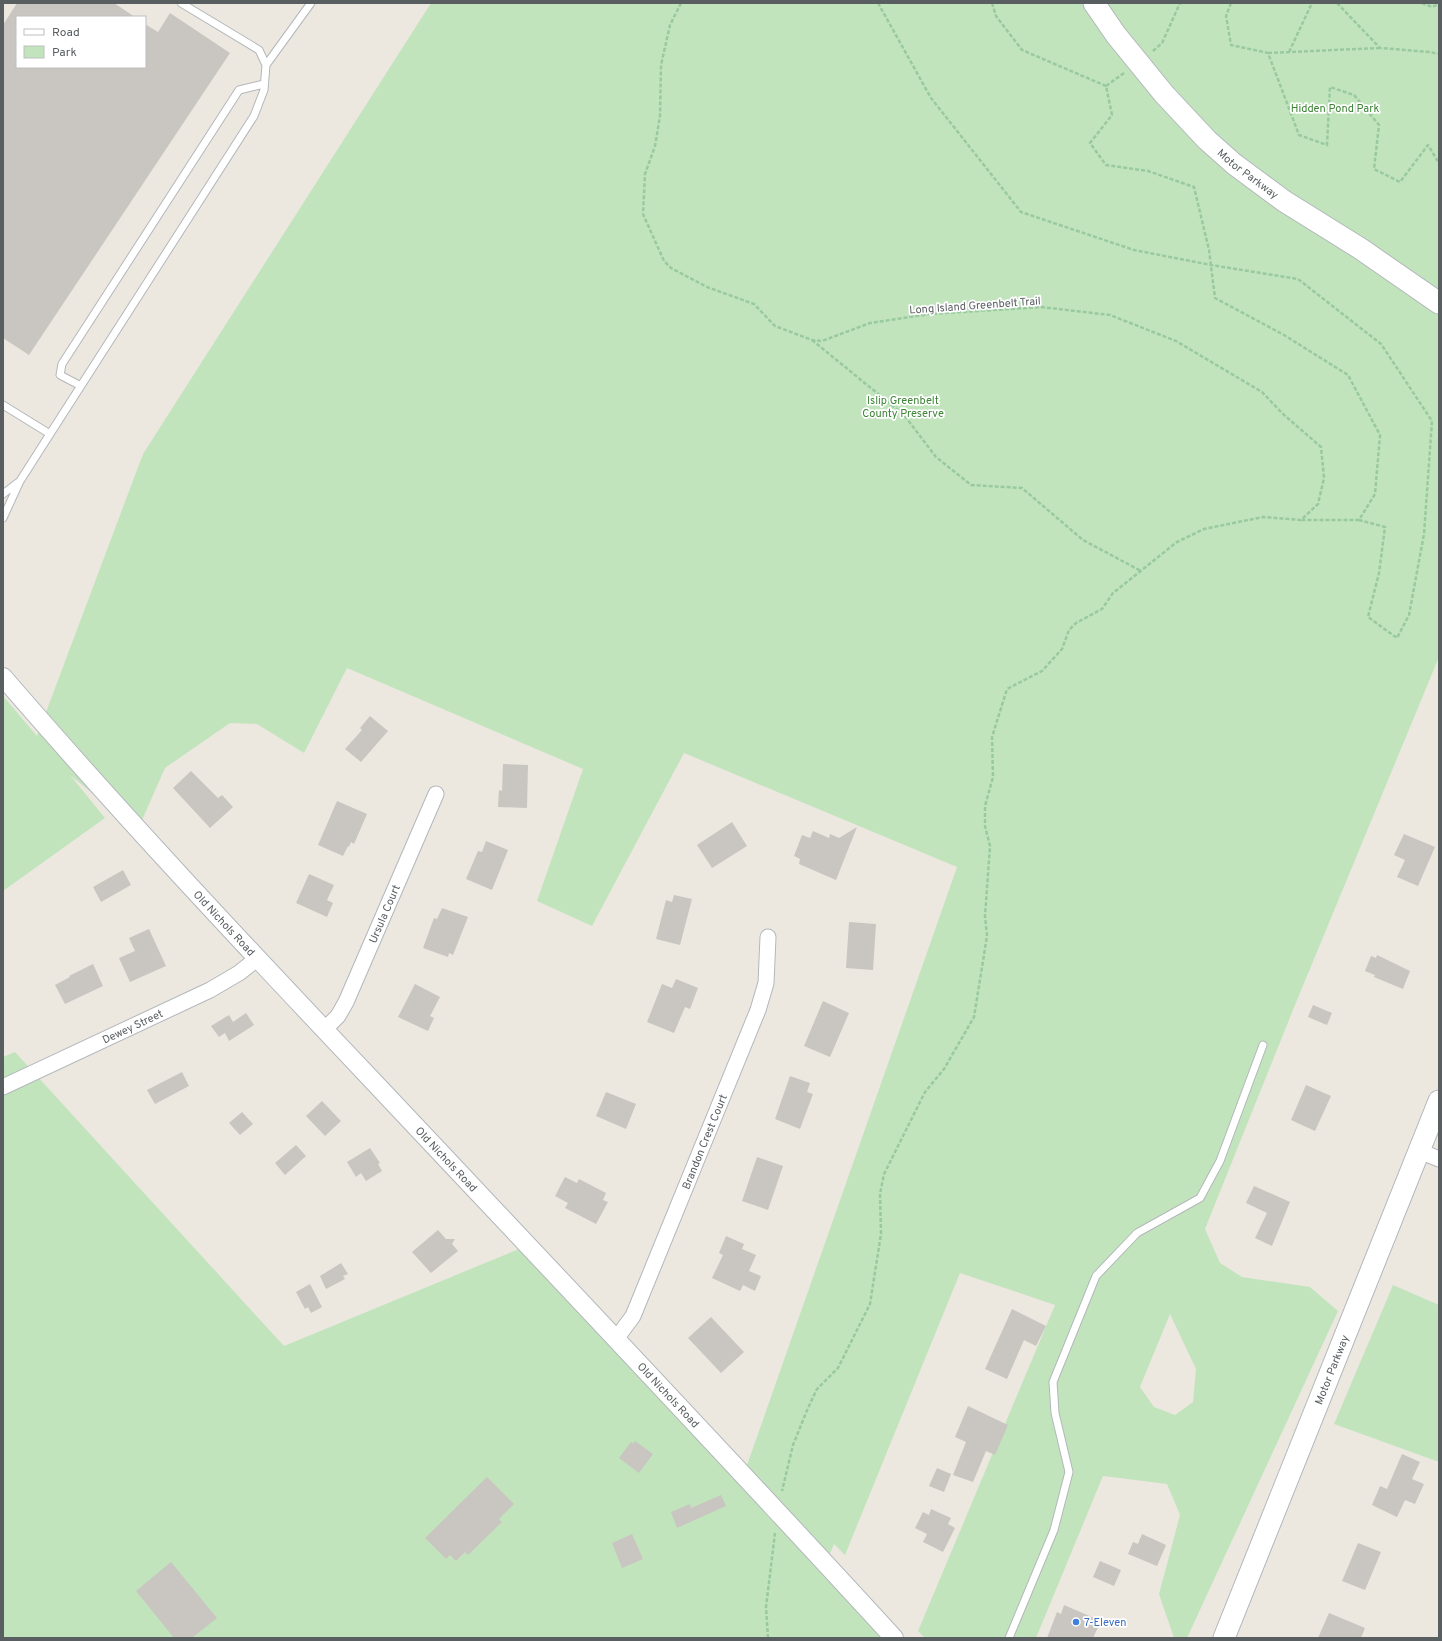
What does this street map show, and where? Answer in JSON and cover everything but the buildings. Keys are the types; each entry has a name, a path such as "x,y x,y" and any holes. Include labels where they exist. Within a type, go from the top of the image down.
{"main road":[{"name":"Motor Parkway","path":"1094,3 1138,63 1184,116 1234,164 1284,201 1361,249 1439,303"},
{"name":"Motor Parkway","path":"1224,1638 1439,1101"}],"street":[{"name":"Old Nichols Road","path":"3,677 109,797 324,1030 778,1511 894,1638"},
{"name":"Ursula Court","path":"324,1030 338,1016 346,1002 436,794"},
{"name":"Brandon Crest Court","path":"616,1339 633,1316 758,1010 766,982 768,937"},
{"name":"Dewey Street","path":"3,1087 210,990 239,973 258,958"},
{"path":"1419,1152 1439,1159"}],"lane":[{"path":"3,518 20,481 254,116 264,90 266,65 311,3"},
{"path":"185,4 259,50 266,65"},
{"path":"81,386 60,375 62,364 239,90 264,84"},
{"path":"3,405 50,434"},
{"path":"3,494 20,481"},
{"path":"1009,1638 1054,1530 1068,1472 1055,1413 1053,1382 1096,1276 1137,1233 1200,1198 1220,1161 1263,1045"}],"path":[{"name":"Long Island Greenbelt Trail","path":"681,3 670,25 661,65 660,116 655,146 645,174 643,214 664,261 671,268 707,286 754,304 775,326 812,340 822,341 870,323 930,314 1041,307 1110,315 1176,341 1262,392 1283,414 1321,447 1324,478 1318,504 1301,520"},
{"path":"768,1638 766,1607 778,1511 793,1445 817,1389 838,1368 870,1304 881,1234 880,1194 884,1174 925,1092 944,1069 974,1017 987,936 985,916 990,846 985,826 985,806 993,777 992,736 1007,689 1042,671 1062,650 1069,630 1076,623 1102,609 1113,593 1177,542 1204,529 1263,517 1301,520 1359,520 1385,527 1379,573 1368,617 1397,638 1409,615 1424,534 1432,421 1381,344 1298,279 1211,265 1134,250 1021,212 930,98 878,3"},
{"path":"992,3 996,16 1022,50 1106,86"},
{"path":"1106,86 1138,63 1162,43 1180,3"},
{"path":"1230,3 1226,16 1231,45 1268,53 1380,48 1439,54"},
{"path":"1289,52 1312,3"},
{"path":"1337,3 1380,48"},
{"path":"1422,3 1432,7 1439,4"},
{"path":"1268,53 1299,136 1327,145 1330,86 1354,94 1379,125 1374,169 1400,182 1428,145 1439,163"},
{"path":"1106,86 1112,115 1090,143 1106,165 1148,171 1194,187 1209,250 1215,298 1284,335 1348,375 1380,435 1375,494 1359,520"},
{"path":"812,340 904,415 936,457 971,485 1022,488 1082,540 1141,571"}],"green space":[{"name":"Islip Greenbelt County Preserve","path":"431,3 1439,3 1439,657 1295,1005 1205,1229 1220,1263 1242,1277 1310,1287 1338,1311 1187,1638 1174,1638 1159,1594 1180,1515 1167,1484 1103,1476 1036,1638 925,1638 918,1631 1055,1305 960,1273 845,1555 834,1544 829,1556 905,1638 3,1638 3,1057 15,1052 284,1346 536,1242 746,1468 957,867 684,753 592,926 537,901 583,769 347,668 304,753 257,724 230,723 165,768 135,836 102,801 70,775 105,818 3,891 3,696 37,736 143,454","holes":["1170,1314 1196,1369 1193,1402 1175,1415 1154,1407 1140,1387"]},
{"path":"1393,1285 1439,1305 1439,1462 1334,1424"}],"place":[{"name":"7-Eleven","path":"1076,1622"}],"park label":[{"name":"Hidden Pond Park","path":"1335,108"}]}
